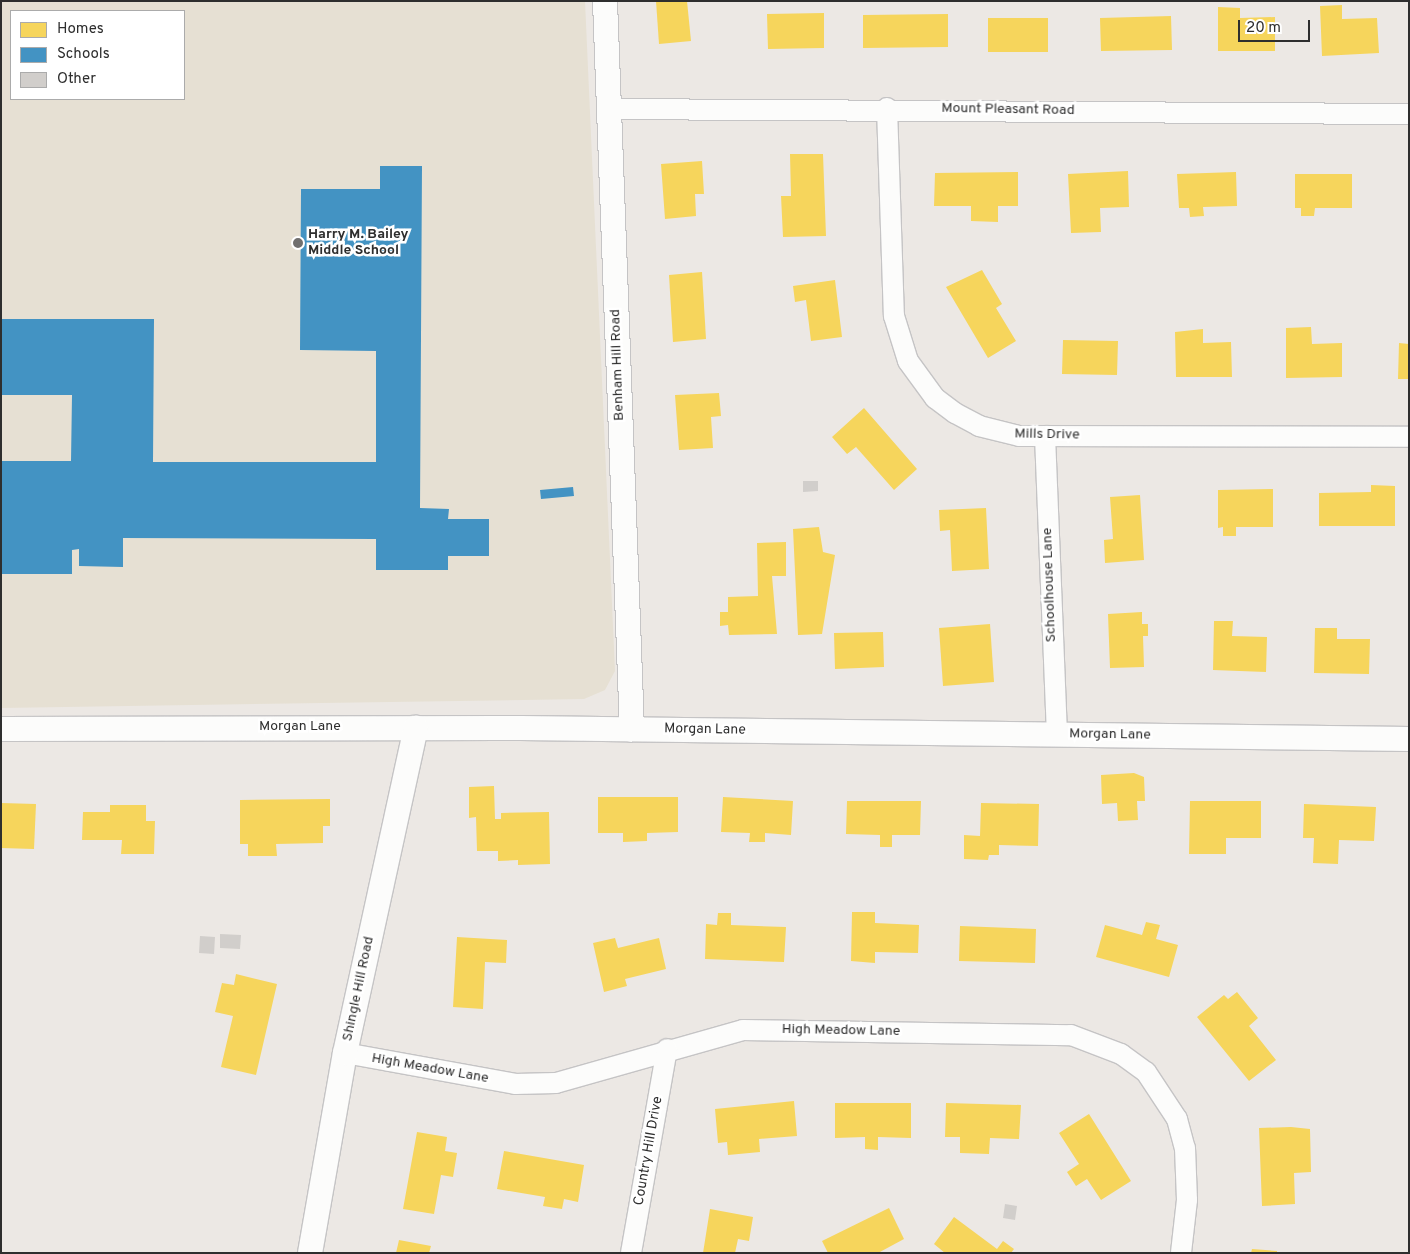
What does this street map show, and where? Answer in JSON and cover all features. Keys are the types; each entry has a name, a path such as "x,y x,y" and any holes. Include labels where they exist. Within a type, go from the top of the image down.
{"street":[{"name":"Benham Hill Road","path":"604,1 632,729"},
{"name":"Mount Pleasant Road","path":"607,109 887,108 1409,114"},
{"name":"Mills Drive","path":"887,108 894,316 908,361 935,398 955,413 1001,433 1045,436 1409,437"},
{"name":"Schoolhouse Lane","path":"1045,436 1057,734"},
{"name":"Shingle Hill Road","path":"310,1253 346,1053 416,728"},
{"name":"Morgan Lane","path":"1,729 632,729 1409,739"},
{"name":"High Meadow Lane","path":"346,1053 515,1084 556,1084 667,1049 743,1030 1071,1034 1098,1043 1146,1072 1178,1120 1185,1148 1187,1200 1181,1253"},
{"name":"Country Hill Drive","path":"631,1253 667,1049"}],"shaded area":[{"name":"Harry M. Bailey Middle School","path":"1,1 585,1 615,671 605,690 584,699 1,708"}],"building: Homes":[{"path":"656,1 687,1 691,41 659,44"},
{"path":"1342,5 1342,19 1377,18 1379,53 1322,56 1320,6"},
{"path":"1218,7 1240,8 1240,18 1275,17 1275,51 1218,51"},
{"path":"824,13 824,48 768,49 767,14"},
{"path":"948,14 948,47 863,48 863,15"},
{"path":"1171,16 1172,50 1101,51 1100,18"},
{"path":"988,18 1048,18 1048,52 988,52"},
{"path":"790,154 823,154 826,236 783,237 781,196 791,196"},
{"path":"702,161 704,194 695,194 696,216 665,219 661,164"},
{"path":"1128,171 1129,207 1100,208 1101,232 1071,233 1068,174"},
{"path":"1018,172 1018,206 998,206 998,222 971,221 971,206 934,206 935,173"},
{"path":"1236,172 1237,206 1203,207 1204,216 1190,217 1189,208 1179,208 1177,174"},
{"path":"1295,174 1352,174 1352,208 1315,208 1314,216 1301,216 1301,208 1295,208"},
{"path":"982,270 1002,304 996,308 1016,341 988,358 946,287"},
{"path":"702,272 706,339 673,342 669,275"},
{"path":"835,280 842,337 811,341 806,300 795,302 793,286"},
{"path":"1311,327 1312,344 1342,343 1342,377 1286,378 1286,328"},
{"path":"1203,329 1203,343 1231,342 1232,377 1176,377 1175,332"},
{"path":"1063,340 1118,341 1117,375 1062,374"},
{"path":"1399,343 1409,344 1409,379 1398,379"},
{"path":"719,393 721,416 711,417 713,448 679,450 675,395"},
{"path":"864,408 917,469 894,490 856,447 847,454 832,437"},
{"path":"1371,485 1395,486 1395,526 1319,526 1319,493 1371,492"},
{"path":"1273,489 1273,527 1236,527 1236,536 1223,536 1223,527 1218,528 1218,490"},
{"path":"1140,495 1144,560 1105,563 1104,540 1113,539 1110,497"},
{"path":"986,508 989,569 952,571 950,530 940,531 939,510"},
{"path":"819,527 823,552 835,555 822,634 798,635 793,529"},
{"path":"786,542 786,576 772,576 777,634 729,635 728,625 720,626 720,612 728,612 728,597 758,596 757,543"},
{"path":"1142,612 1142,624 1148,624 1148,636 1143,636 1144,667 1110,668 1108,614"},
{"path":"1214,621 1233,621 1232,636 1267,637 1266,672 1213,670"},
{"path":"990,624 994,682 943,686 939,628"},
{"path":"1315,628 1337,628 1337,639 1370,639 1369,674 1314,673"},
{"path":"883,632 884,667 835,669 834,633"},
{"path":"1134,773 1144,777 1145,801 1137,801 1138,820 1118,821 1117,803 1102,804 1101,775"},
{"path":"494,786 495,819 501,819 501,813 549,812 550,864 518,865 518,860 498,861 498,851 477,851 476,817 469,818 469,787"},
{"path":"598,797 678,797 678,832 647,833 647,841 623,842 623,833 598,833"},
{"path":"723,797 793,801 791,835 765,833 765,842 749,842 750,833 721,832"},
{"path":"330,799 330,826 323,826 323,843 276,844 277,856 248,856 248,844 240,844 240,800"},
{"path":"847,801 921,801 920,835 892,835 892,847 880,847 880,835 846,834"},
{"path":"1190,801 1261,801 1261,838 1226,838 1226,854 1189,854"},
{"path":"1,803 36,804 34,849 1,848"},
{"path":"981,803 1039,804 1038,846 999,845 999,855 989,855 988,860 964,859 964,835 980,836"},
{"path":"1304,804 1376,807 1374,841 1339,840 1338,864 1313,863 1314,838 1303,838"},
{"path":"110,805 146,805 146,821 155,821 154,854 121,854 122,840 82,840 83,812 110,812"},
{"path":"852,912 875,912 875,923 919,925 918,953 875,952 875,963 851,961"},
{"path":"718,913 731,913 731,925 786,927 784,962 705,959 706,924 717,925"},
{"path":"1146,922 1160,925 1156,939 1178,945 1169,977 1096,957 1105,925 1142,935"},
{"path":"960,926 1036,929 1035,963 959,961"},
{"path":"457,937 507,940 506,963 485,962 483,1009 453,1007"},
{"path":"615,938 618,948 659,938 666,969 625,979 627,986 604,992 593,943"},
{"path":"236,974 277,984 256,1075 221,1067 233,1016 215,1012 222,983 234,985"},
{"path":"1237,992 1258,1018 1249,1026 1276,1060 1249,1081 1197,1017 1224,995 1228,999"},
{"path":"794,1101 797,1136 759,1139 760,1152 728,1155 727,1142 718,1143 715,1109"},
{"path":"835,1103 911,1103 911,1138 878,1137 878,1150 865,1149 865,1137 835,1138"},
{"path":"946,1103 1021,1105 1019,1139 990,1138 989,1154 960,1153 960,1137 945,1137"},
{"path":"1089,1114 1131,1181 1101,1200 1087,1179 1076,1186 1067,1172 1079,1164 1059,1133"},
{"path":"1291,1127 1310,1129 1311,1172 1294,1173 1295,1204 1262,1206 1259,1128"},
{"path":"417,1132 447,1137 445,1151 457,1153 453,1177 441,1175 434,1214 403,1209"},
{"path":"504,1151 584,1165 578,1202 564,1199 562,1209 543,1206 545,1197 497,1189"},
{"path":"889,1208 904,1239 878,1253 828,1253 822,1241"},
{"path":"710,1209 753,1217 749,1241 738,1239 735,1253 703,1253"},
{"path":"954,1217 997,1249 1003,1241 1014,1249 1011,1253 945,1253 934,1244"},
{"path":"399,1240 431,1246 429,1253 396,1253"},
{"path":"1252,1249 1277,1251 1277,1253 1251,1253"}],"building: Schools":[{"path":"380,166 422,166 420,508 449,509 448,519 489,519 489,556 448,556 448,570 376,570 376,539 123,538 123,567 79,566 79,549 72,550 72,574 1,574 1,461 71,461 72,395 1,395 1,319 154,319 153,462 376,462 376,351 300,350 301,189 380,189"},
{"path":"573,487 574,496 541,499 540,490"}],"building: Other":[{"path":"803,481 818,481 818,491 803,492"},
{"path":"220,934 241,935 240,949 220,948"},
{"path":"200,936 215,937 214,954 199,953"},
{"path":"1005,1204 1017,1206 1015,1220 1003,1218"}],"place":[{"name":"Harry M. Bailey Middle School","path":"298,243"}]}
